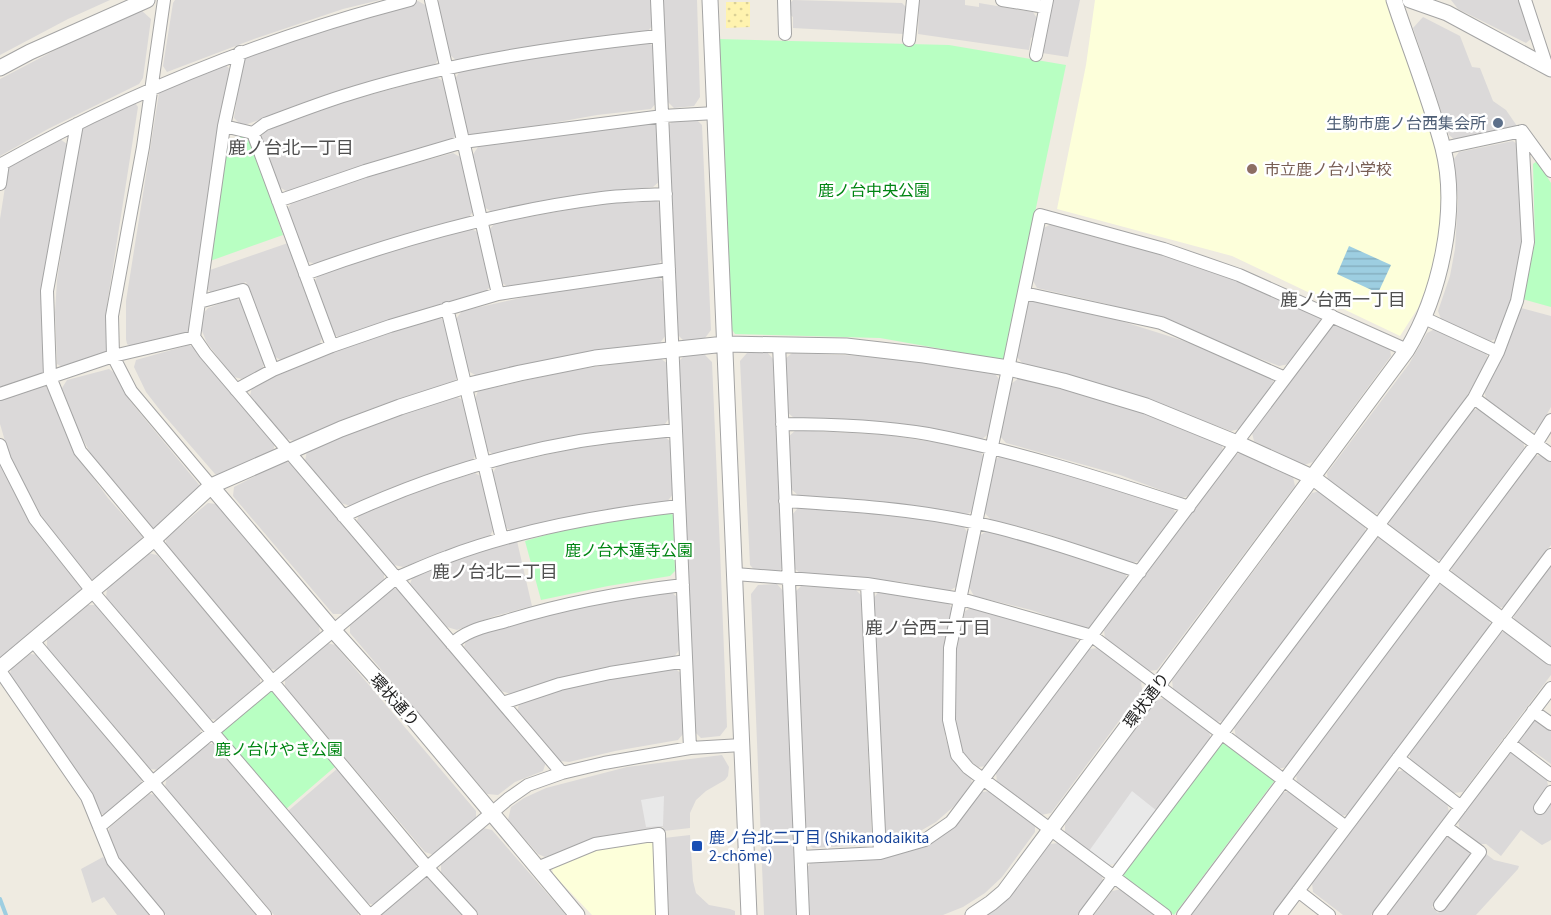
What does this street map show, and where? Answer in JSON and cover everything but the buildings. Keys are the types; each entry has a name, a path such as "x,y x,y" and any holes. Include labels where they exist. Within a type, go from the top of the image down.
{"street":[{"path":"0,68 30,52 147,0"},
{"path":"165,0 112,316 113,356 131,391 211,486"},
{"path":"0,184 2,164 76,124 152,88 240,52 347,16 410,0"},
{"path":"430,0 498,294"},
{"path":"657,0 690,748"},
{"path":"710,0 749,915"},
{"path":"784,0 785,34"},
{"path":"909,40 913,0"},
{"path":"1002,0 1046,3 1036,56"},
{"name":"環状通り","path":"973,915 1004,892 1407,350 1424,318 1435,285 1445,241 1448,203 1443,148 1394,0"},
{"path":"1410,0 1445,7 1549,68"},
{"path":"1525,0 1549,68"},
{"path":"253,133 265,124 357,92 446,69 502,57 658,36"},
{"path":"240,52 224,126 194,338 562,773"},
{"path":"278,201 365,171 463,142 663,116 715,113"},
{"path":"76,124 47,291 50,377 80,450 272,682 471,915"},
{"path":"224,126 253,133"},
{"path":"1443,148 1522,131"},
{"path":"1522,131 1551,171"},
{"path":"1085,915 1474,398 1498,352 1517,301 1528,242 1522,131"},
{"path":"253,133 332,346"},
{"path":"305,274 401,242 481,220 603,198 666,194"},
{"path":"1165,915 968,768 957,755 949,720 950,648 1040,215 1164,249 1239,276 1407,350"},
{"path":"236,390 273,370 332,346 447,308 498,294 669,269"},
{"path":"200,302 243,290 273,370"},
{"path":"1024,292 1161,323 1286,378"},
{"path":"447,308 502,539"},
{"path":"801,856 879,853 925,840 951,822 1332,316"},
{"path":"1424,318 1498,352"},
{"path":"0,394 113,356 194,338"},
{"path":"158,915 113,861 87,797 0,670 154,539 211,486 341,429 465,386 584,360 673,348 725,344 846,346 1008,368 1064,381 1146,406 1312,477 1551,657"},
{"path":"779,344 803,915"},
{"path":"1474,398 1551,455"},
{"path":"1183,915 1536,444 1551,420"},
{"path":"782,424 858,427 927,434 992,448 1094,476 1189,507"},
{"path":"343,516 387,495 444,475 485,464 580,441 676,429"},
{"path":"0,445 34,519 92,591 370,915 491,813 528,785 562,773 604,763 690,748 742,744"},
{"name":"環状通り","path":"211,486 333,630 413,719 577,915"},
{"path":"786,501 874,506 976,522 1065,546 1140,572"},
{"path":"99,827 396,578 447,556 502,539 620,513 679,506"},
{"path":"1280,915 1551,555"},
{"path":"735,574 867,584 961,599 1092,636 1346,827"},
{"path":"867,584 879,853"},
{"path":"452,644 464,633 538,611 627,592 683,585"},
{"path":"33,641 265,915"},
{"path":"502,703 560,684 686,661"},
{"path":"1379,915 1551,688"},
{"path":"1533,711 1551,724"},
{"path":"1509,743 1551,776"},
{"path":"1398,758 1461,807"},
{"path":"1540,808 1551,792"},
{"path":"1440,905 1480,852 1446,827"},
{"path":"537,868 595,844 658,834 663,915"},
{"path":"1298,891 1329,915"}],"shaded area":[{"path":"0,0 110,0 0,55"},
{"path":"175,0 380,0 343,9 254,39 167,72 163,66"},
{"path":"439,0 652,0 653,25 648,31 555,42 457,61 450,55 437,4"},
{"path":"663,0 697,0 700,97 694,106 674,108 667,101"},
{"path":"793,0 902,3 908,9 904,34 793,28 793,17 789,14 788,5"},
{"path":"919,0 965,0 965,5 979,7 979,3 1033,12 1038,20 1035,35 1031,38 1029,50 918,34"},
{"path":"1053,0 1080,0 1068,57 1042,53"},
{"name":"市立鹿ノ台小学校","path":"1095,0 1388,0 1437,151 1442,187 1439,245 1432,272 1418,308 1400,336 1232,256 1057,209 1086,65"},
{"path":"1451,0 1521,0 1533,37 1526,43 1458,9"},
{"path":"418,1 427,6 439,58 434,66 344,90 242,126 234,118 243,58 352,19"},
{"path":"141,10 151,19 143,78 139,84 48,129 0,156 0,79 63,46"},
{"path":"1423,17 1460,36 1472,67 1480,68 1493,101 1506,110 1517,126 1456,141 1449,135 1413,28"},
{"path":"648,42 655,48 657,102 651,109 597,115 474,137 467,132 455,79 460,71 519,59"},
{"path":"222,62 231,70 190,316 190,328 186,334 134,348 127,344 126,339 126,301 159,93 163,86"},
{"path":"436,77 445,82 456,135 451,142 288,192 279,187 261,138 265,129 347,101"},
{"path":"133,100 138,107 107,305 106,328 109,349 105,357 66,369 57,364 55,312 57,280 80,129"},
{"path":"675,118 695,118 702,125 711,330 705,338 684,341 677,334 669,125"},
{"path":"651,121 658,126 661,180 653,187 492,212 484,207 472,156 478,147"},
{"path":"57,137 67,144 50,249 47,367 41,375 0,388 0,219 8,168 13,161"},
{"path":"1513,141 1519,146 1523,242 1513,294 1499,338 1490,341 1441,319 1438,311 1450,276 1455,249 1458,200 1454,159 1459,152"},
{"path":"453,153 462,158 474,210 469,217 315,264 306,261 287,210 292,202 368,176"},
{"path":"654,198 661,205 663,258 657,266 579,275 510,288 502,283 489,230 495,223 583,207"},
{"path":"1051,224 1157,252 1230,277 1319,314 1321,322 1289,364 1279,366 1150,317 1107,304 1037,288 1032,279 1042,229"},
{"path":"470,228 479,233 491,286 485,292 399,317 341,338 332,334 314,283 318,275"},
{"path":"288,243 322,338 318,347 283,361 275,357 246,282 213,294 206,288 210,270"},
{"path":"657,276 664,283 666,335 660,343 582,353 477,376 468,371 456,319 462,311 551,291"},
{"path":"235,298 243,302 265,362 261,371 242,379 234,377 223,364 207,343 202,331 202,315 208,308"},
{"path":"1035,298 1099,314 1221,354 1272,376 1274,384 1240,429 1231,431 1104,385 1023,364 1016,356 1027,304"},
{"path":"1521,308 1551,316 1551,407 1538,430 1529,431 1486,399 1484,390 1507,345"},
{"path":"439,317 446,322 458,373 455,382 379,406 294,441 284,438 250,396 252,387 277,375 349,346"},
{"path":"1340,323 1390,349 1391,356 1313,462 1304,465 1254,441 1252,433 1332,326"},
{"path":"1435,329 1486,352 1488,360 1464,401 1381,513 1371,514 1328,482 1327,473 1409,364 1427,333"},
{"path":"189,345 199,350 275,443 273,452 223,477 215,474 163,414 146,392 134,367 136,360"},
{"path":"767,352 774,360 783,567 777,574 758,574 750,565 740,361 747,353"},
{"path":"792,353 867,356 930,363 995,374 1000,380 990,433 982,439 927,429 794,418 787,412 785,359"},
{"path":"685,355 705,355 712,362 720,550 727,727 720,736 701,738 695,732 678,362"},
{"path":"660,358 668,364 670,417 665,424 566,438 494,455 487,450 475,399 478,391 573,370"},
{"path":"109,369 115,373 130,401 201,487 159,529 150,528 94,460 78,430 62,388 67,380"},
{"path":"1019,378 1142,412 1222,444 1223,452 1191,495 1182,498 1120,475 1006,443 1000,436 1011,384"},
{"path":"44,386 52,391 73,445 89,472 108,498 142,536 141,546 101,580 90,579 47,526 11,461 0,424 0,399"},
{"path":"456,396 464,401 476,454 471,463 405,483 350,506 341,503 305,461 307,451 366,427"},
{"path":"1480,409 1523,441 1525,450 1443,559 1433,561 1390,529 1389,520 1471,410"},
{"path":"796,430 887,435 979,449 984,458 974,510 966,515 867,500 799,496 791,489 788,437"},
{"path":"664,436 670,441 673,494 667,502 603,510 512,531 504,527 492,474 497,466 572,449"},
{"path":"1242,452 1293,477 1295,486 1157,670 1148,671 1105,639 1104,630 1235,455"},
{"path":"1003,454 1173,507 1176,515 1143,560 1132,563 1041,532 991,520 984,512 995,460"},
{"path":"1543,455 1551,461 1551,545 1505,607 1496,608 1452,575 1451,566 1534,456"},
{"path":"0,460 25,511 46,543 82,588 80,597 7,659 0,658"},
{"path":"284,461 293,464 384,571 384,580 343,614 333,614 233,496 234,487"},
{"path":"475,473 482,477 494,529 489,537 403,567 394,565 357,521 359,514 426,488"},
{"path":"1320,491 1364,523 1366,532 1225,721 1215,722 1173,689 1172,680 1312,493"},
{"path":"208,503 216,504 319,626 320,634 277,670 269,669 166,548 166,538"},
{"path":"798,508 891,514 963,526 968,533 959,585 949,591 902,582 801,574 793,567 792,515"},
{"path":"987,531 1031,542 1125,572 1127,580 1093,625 1085,629 1031,610 974,596 969,587 979,536"},
{"path":"1384,537 1427,570 1428,579 1287,767 1277,769 1236,737 1234,727 1374,539"},
{"path":"517,541 532,606 457,630 447,627 410,584 413,576"},
{"path":"148,553 157,555 260,676 260,685 219,720 209,719 106,598 107,588"},
{"path":"1551,563 1551,649 1515,622 1513,613"},
{"path":"777,584 784,592 797,915 764,915 751,594 758,585"},
{"path":"1446,584 1489,616 1490,626 1350,814 1341,816 1297,783 1296,773 1438,585"},
{"path":"801,586 854,588 861,595 872,839 867,845 813,848 806,842 795,592"},
{"path":"391,588 400,589 546,762 543,771 515,782 498,795 487,794 350,633 350,624"},
{"path":"670,591 677,597 680,649 674,657 560,679 511,694 501,691 464,647 467,638 532,617"},
{"path":"879,591 948,602 953,610 944,652 945,736 951,755 971,776 972,785 961,800 936,822 915,834 891,843 883,837 873,599"},
{"path":"88,605 98,605 201,726 200,736 160,770 150,769 47,648 47,639"},
{"path":"973,607 1075,636 1078,644 988,766 978,767 961,750 957,740 956,718 956,652 965,611"},
{"path":"1499,632 1509,632 1551,664 1551,675 1463,792 1453,793 1411,762 1409,753"},
{"path":"327,643 335,645 476,811 476,819 434,855 425,852 285,687 285,677"},
{"path":"1099,648 1141,680 1142,690 1051,813 1041,815 997,782 996,773 1089,649"},
{"path":"30,654 39,655 142,777 141,786 106,815 96,812 9,678 11,669"},
{"path":"674,668 682,674 683,734 678,740 569,762 560,761 517,711 520,702 561,690 610,678"},
{"path":"1165,698 1209,731 1211,740 1118,863 1108,865 1065,832 1065,824 1157,700"},
{"path":"1533,717 1551,726 1551,764 1533,751 1529,752 1517,742"},
{"path":"207,744 216,744 358,911 358,915 274,915 165,787 167,777"},
{"path":"1508,750 1513,750 1546,776 1548,785 1534,805 1542,812 1551,799 1551,840 1542,845 1521,830 1501,856 1486,844 1480,844 1459,827 1458,817"},
{"path":"722,755 729,767 728,776 696,800 690,813 690,828 664,831 663,827 646,830 545,857 538,854 508,820 511,807 546,788 627,767"},
{"path":"338,768 417,860 416,870 375,905 366,903 288,811"},
{"path":"1405,770 1447,803 1449,812 1371,915 1343,915 1313,892 1312,883 1394,772"},
{"path":"991,791 1035,825 1035,832 1002,877 985,893 963,907 943,915 808,915 807,868 813,859 897,853 965,813 982,792"},
{"path":"1132,791 1157,811 1118,863 1108,865 1089,851"},
{"path":"1290,791 1334,825 1336,833 1274,915 1191,915 1282,793"},
{"path":"149,794 157,795 259,915 166,915 113,853 106,836 110,827"},
{"path":"664,796 663,826 646,827 641,800"},
{"path":"483,828 492,830 566,915 478,915 441,872 441,863"},
{"path":"690,835 696,893 709,905 730,909 735,911 735,915 669,915 664,838"},
{"path":"1452,835 1473,852 1432,907 1438,913 1485,853 1494,860 1519,866 1518,869 1476,915 1384,915 1443,837"},
{"path":"644,839 653,842 655,915 592,915 553,874 552,867 599,849"},
{"path":"1059,843 1102,875 1103,884 1080,915 986,915 1005,901 1016,889 1049,844"},
{"path":"103,857 152,915 117,915 104,897 92,903 81,869"},
{"path":"423,877 433,879 464,915 382,915 382,912"},
{"path":"1122,889 1155,915 1094,915 1112,891"}],"sand":[{"path":"726,2 750,2 750,27 726,28"}],"green space":[{"name":"鹿ノ台中央公園","path":"718,39 949,45 1066,65 1004,360 880,338 735,334 731,328"},
{"path":"241,136 251,142 283,235 210,261 225,145"},
{"path":"1537,161 1551,183 1551,307 1522,299 1535,243 1533,164"},
{"name":"鹿ノ台木蓮寺公園","path":"667,511 673,515 675,571 670,576 541,600 525,541 577,526"},
{"name":"鹿ノ台けやき公園","path":"272,689 337,765 286,809 220,733"},
{"path":"1222,739 1275,780 1174,915 1120,874"}],"water":[{"path":"1349,246 1391,265 1378,293 1337,274"}],"waterway":[{"path":"0,899 6,915"}],"place":[{"name":"生駒市鹿ノ台西集会所","path":"1498,123"},
{"name":"市立鹿ノ台小学校","path":"1252,169"},
{"name":"鹿ノ台北二丁目 (Shikanodaikita 2-chōme)","path":"697,846"}],"district":[{"name":"鹿ノ台北一丁目","path":"291,148"},
{"name":"鹿ノ台西一丁目","path":"1343,300"},
{"name":"鹿ノ台北二丁目","path":"495,572"},
{"name":"鹿ノ台西二丁目","path":"928,628"}]}
